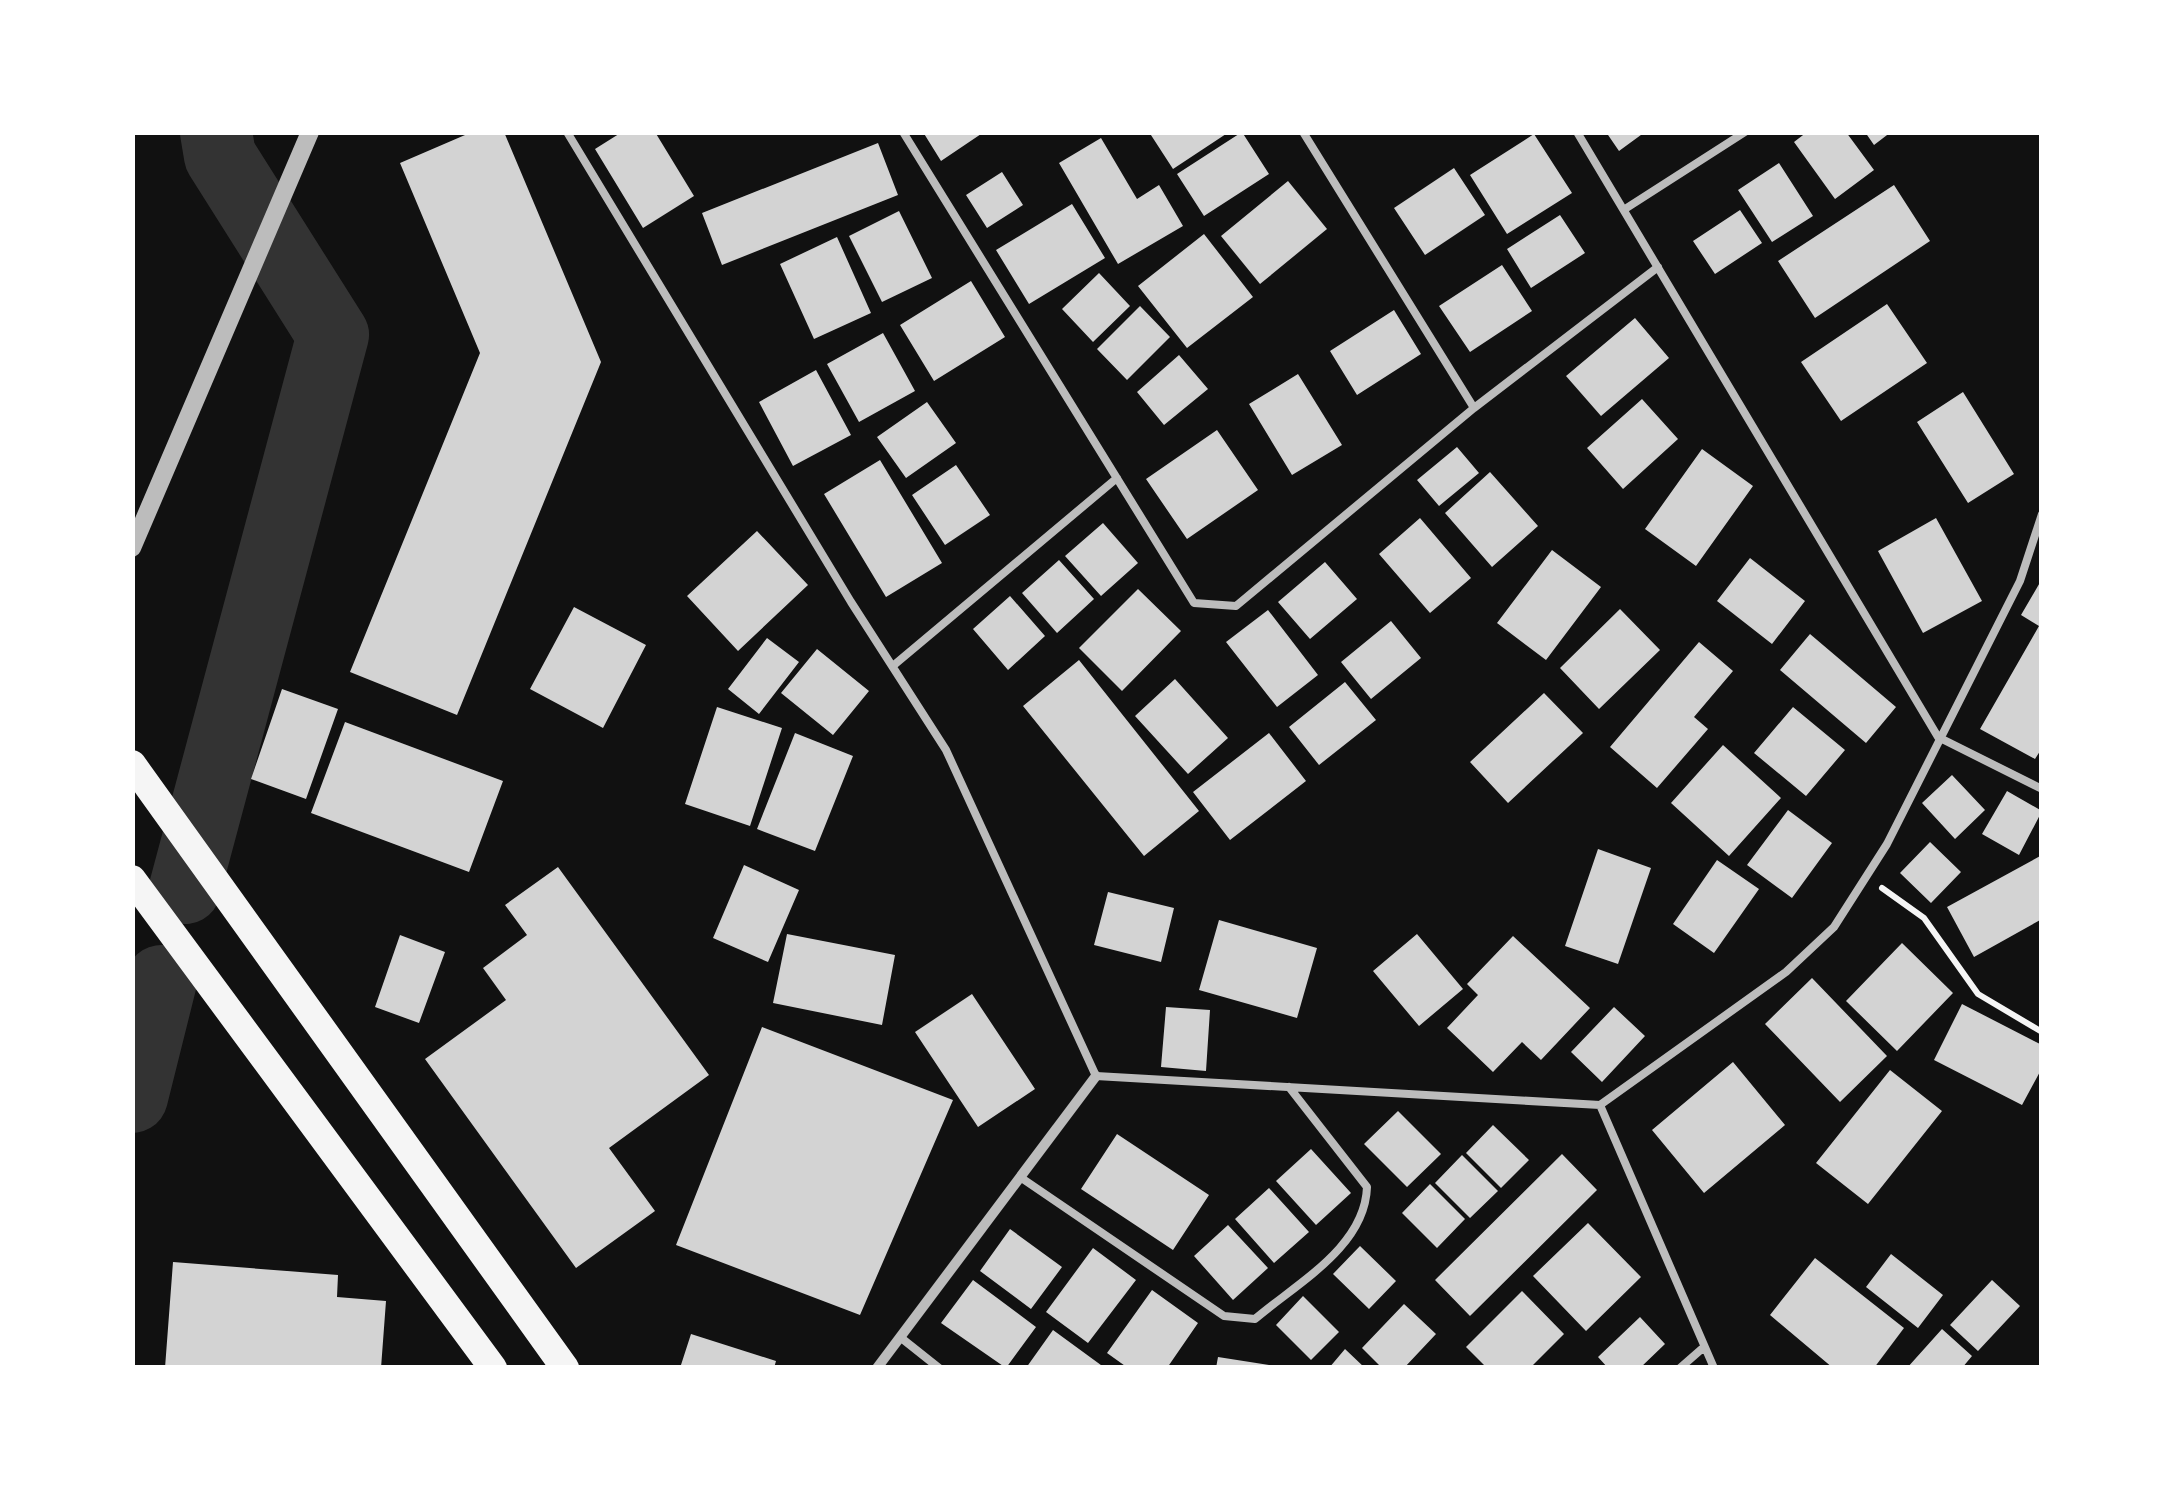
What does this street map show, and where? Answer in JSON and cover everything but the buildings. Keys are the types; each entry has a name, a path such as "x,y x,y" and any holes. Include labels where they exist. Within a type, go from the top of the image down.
{"highway":[{"path":"132,764 565,1368"},
{"path":"132,879 494,1368"}],"street":[{"path":"132,548 310,132"},
{"path":"877,1368 1096,1076"}],"lane":[{"path":"567,132 851,602 946,750 1096,1076 1600,1105 1786,972 1834,927 1888,844 1938,737 2020,580 2042,514"},
{"path":"903,132 1194,602 1236,606 1474,408 1658,267"},
{"path":"1303,132 1474,408"},
{"path":"1577,132 1938,737 2042,789"},
{"path":"1626,209 1745,132"},
{"path":"894,665 1116,478"},
{"path":"1020,1178 1224,1316 1254,1319 1353,1236 1366,1212 1367,1187 1288,1086"},
{"path":"1600,1105 1714,1368"},
{"path":"900,1337 940,1368"},
{"path":"1680,1368 1704,1347"}],"path":[{"path":"1866,878 1909,903 1924,918 1978,994 2042,1032"}],"waterway":[{"path":"185,888 333,335 220,156 216,132"},
{"path":"132,1097 161,981"}]}
